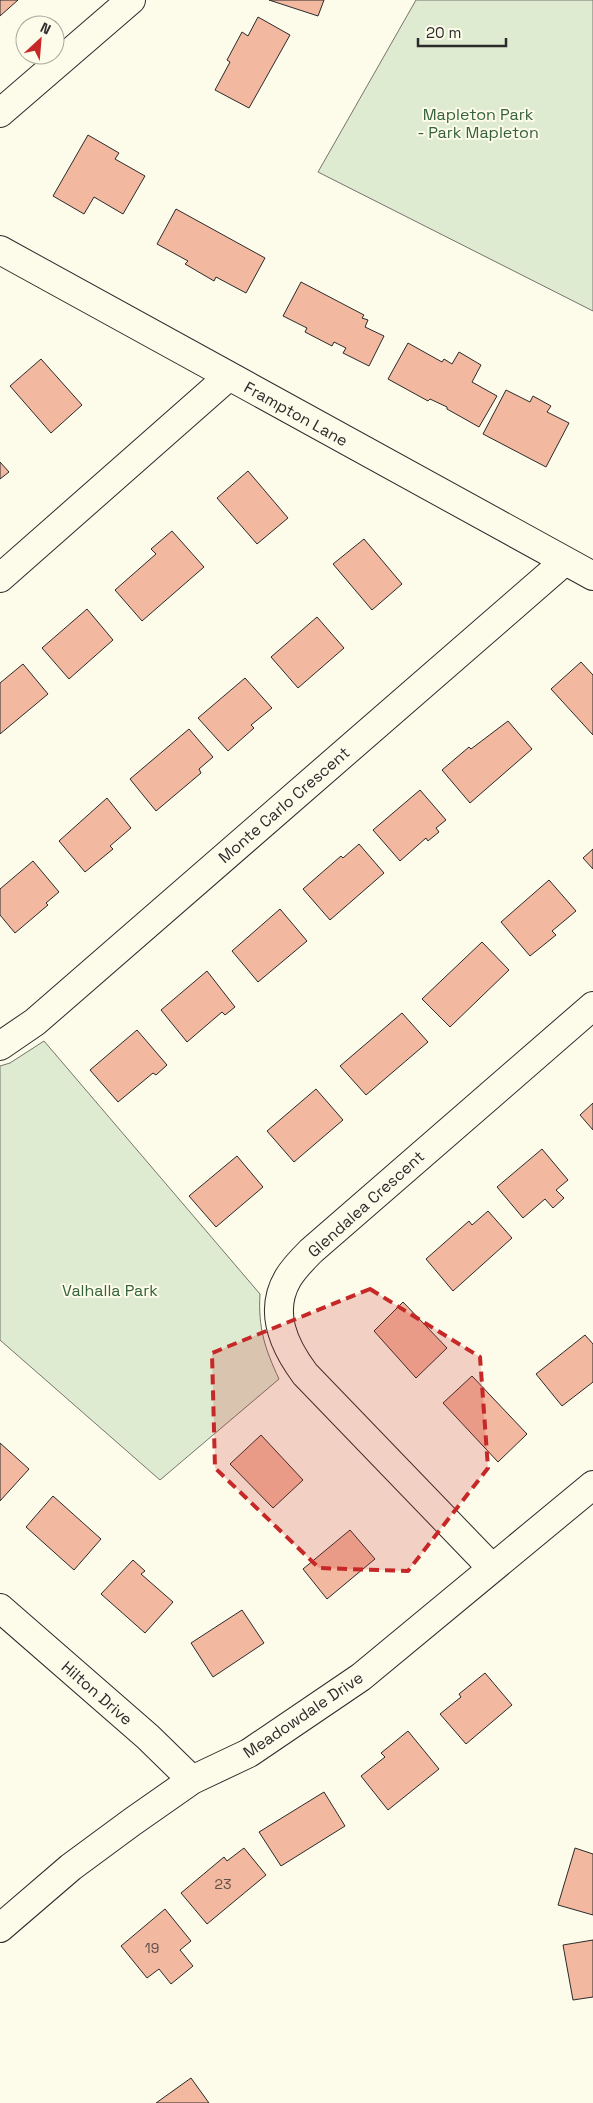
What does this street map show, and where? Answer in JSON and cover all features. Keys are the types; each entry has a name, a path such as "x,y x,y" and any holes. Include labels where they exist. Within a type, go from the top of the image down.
{"street":[{"path":"0,113 130,0"},
{"name":"Frampton Lane","path":"0,250 593,576"},
{"path":"0,578 228,376"},
{"name":"Monte Carlo Crescent","path":"0,1046 35,1022 565,561"},
{"name":"Glendalea Crescent","path":"492,1568 305,1374 289,1354 282,1335 281,1298 288,1278 311,1251 593,1006"},
{"name":"Meadowdale Drive","path":"0,1928 71,1868 192,1780 249,1753 361,1677 593,1485"},
{"name":"Hilton Drive","path":"0,1608 148,1737 192,1780"}],"highlighted area":[{"path":"370,1289 480,1357 488,1468 408,1571 319,1568 215,1468 212,1353"}],"green space":[{"name":"Mapleton Park - Park Mapleton","path":"416,0 593,0 593,311 318,172"},
{"name":"Valhalla Park","path":"44,1041 260,1294 261,1328 279,1379 160,1480 0,1340 0,1066 10,1063"}],"building":[{"path":"0,0 18,0 0,16"},
{"path":"269,0 324,0 318,16"},
{"path":"258,17 290,35 249,108 215,90 230,62 227,60 242,32 248,36"},
{"path":"88,135 119,153 115,159 145,176 123,214 94,197 84,214 53,196"},
{"path":"176,209 265,258 246,293 216,277 214,281 185,264 188,261 157,244"},
{"path":"301,282 364,315 362,318 368,320 365,327 384,336 369,366 343,353 346,348 334,342 332,346 305,332 307,328 283,316"},
{"path":"408,343 442,362 444,359 452,364 459,352 481,365 472,382 497,396 479,427 447,409 447,407 430,399 428,401 388,379"},
{"path":"41,359 82,405 51,433 10,386"},
{"path":"506,390 530,402 533,396 551,406 547,412 569,423 546,467 483,434"},
{"path":"0,462 9,472 0,479"},
{"path":"248,471 288,518 257,544 217,498"},
{"path":"172,531 204,567 142,621 115,590 156,554 151,549"},
{"path":"364,539 402,584 372,610 333,564"},
{"path":"87,609 113,640 69,679 42,648"},
{"path":"317,617 344,648 298,688 271,657"},
{"path":"581,662 593,675 593,735 551,689"},
{"path":"23,664 48,694 0,734 0,683"},
{"path":"245,678 272,708 251,725 254,728 228,751 198,718"},
{"path":"508,721 532,749 470,803 442,770 469,747 471,749"},
{"path":"189,729 213,757 199,769 201,773 156,811 130,779"},
{"path":"420,790 446,820 436,828 439,832 428,841 426,838 400,861 373,830"},
{"path":"107,798 131,828 110,846 113,849 85,872 59,841"},
{"path":"359,844 384,873 330,920 303,889 341,856 343,858"},
{"path":"593,849 593,869 583,858"},
{"path":"33,861 59,892 46,903 48,905 15,933 0,915 0,889"},
{"path":"549,880 576,911 552,931 556,935 530,956 501,922"},
{"path":"280,909 307,941 258,982 232,951"},
{"path":"482,942 509,970 450,1027 422,999"},
{"path":"207,971 235,1007 225,1015 222,1012 187,1042 161,1010"},
{"path":"402,1013 428,1042 366,1095 340,1066"},
{"path":"137,1030 167,1065 156,1075 153,1073 118,1102 90,1070"},
{"path":"316,1089 343,1120 294,1162 267,1131"},
{"path":"593,1103 593,1130 580,1115"},
{"path":"542,1149 568,1180 556,1190 564,1198 553,1208 545,1199 523,1218 497,1187"},
{"path":"237,1156 263,1187 216,1227 189,1196"},
{"path":"488,1211 512,1238 453,1291 426,1259 469,1221 472,1225"},
{"path":"403,1302 447,1348 416,1378 374,1331"},
{"path":"585,1335 593,1344 593,1382 562,1406 536,1374"},
{"path":"472,1376 527,1434 498,1462 443,1403"},
{"path":"261,1435 303,1480 273,1508 230,1464"},
{"path":"0,1443 29,1469 0,1501"},
{"path":"53,1496 101,1539 74,1570 26,1527"},
{"path":"350,1530 375,1559 327,1599 303,1569"},
{"path":"133,1560 145,1571 141,1574 173,1602 145,1633 101,1594"},
{"path":"242,1610 264,1643 213,1677 191,1643"},
{"path":"485,1673 512,1705 466,1744 440,1714 461,1697 459,1694"},
{"path":"408,1731 439,1769 388,1810 361,1776 385,1757 381,1753"},
{"path":"324,1792 345,1826 281,1866 259,1832"},
{"path":"244,1848 266,1875 207,1924 181,1893 224,1857 227,1861"},
{"path":"575,1848 593,1854 593,1915 558,1905"},
{"path":"165,1909 191,1941 180,1950 193,1966 171,1984 159,1969 147,1978 121,1946"},
{"path":"593,1940 593,1997 573,2000 563,1945"},
{"path":"191,2078 209,2103 156,2103"}]}
